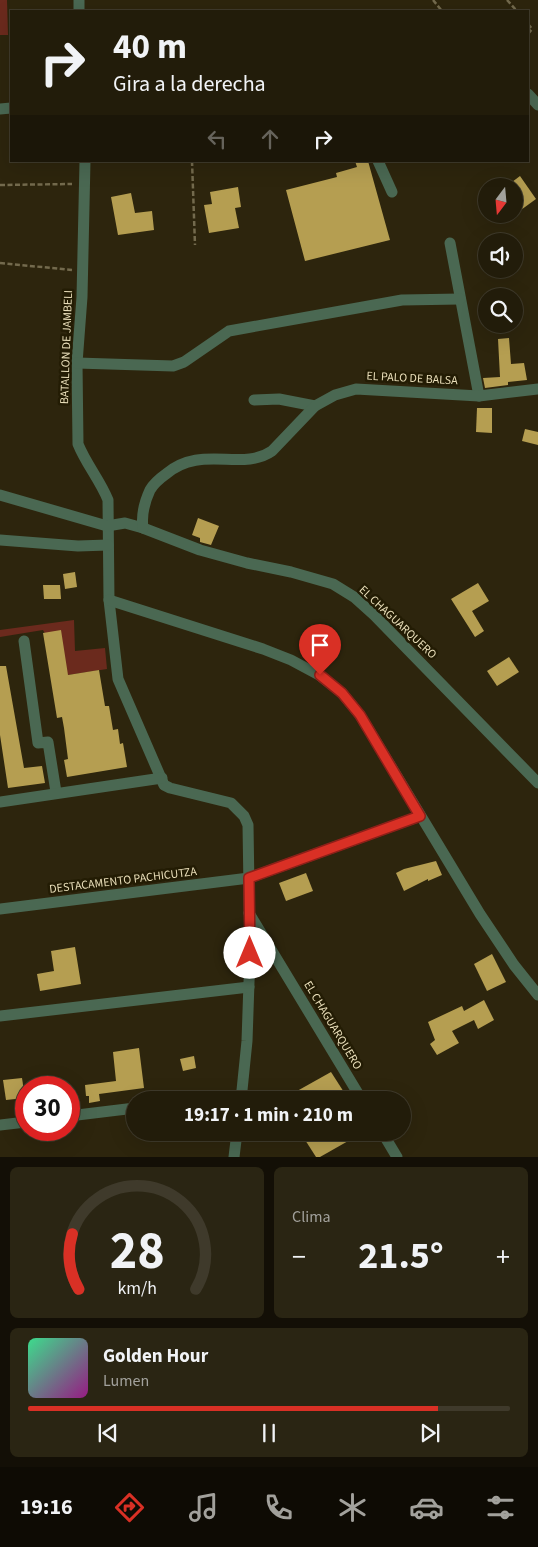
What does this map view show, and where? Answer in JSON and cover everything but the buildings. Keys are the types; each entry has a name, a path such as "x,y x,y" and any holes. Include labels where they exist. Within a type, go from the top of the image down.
{"street":[{"path":"529,95 538,105"},
{"name":"BATALLON DE JAMBELI","path":"85,162 83,183 83,271 77,362 78,444 108,500 109,600 118,679 162,778"},
{"path":"378,162 392,192"},
{"path":"450,243 479,396"},
{"path":"77,362 173,366 184,362 229,331 402,300 460,299"},
{"name":"EL PALO DE BALSA","path":"143,528 141,519 144,503 153,484 173,467 190,461 213,458 257,459 265,456 315,406 335,395 356,389 479,396 538,389"},
{"path":"254,400 279,399 315,406"},
{"name":"EL CHAGUARQUERO","path":"0,495 107,526 125,523 200,550 247,564 291,572 334,584 354,597 411,651 538,783"},
{"path":"0,540 78,546 108,545"},
{"path":"109,600 263,649 291,660 320,675 342,693 360,715 480,914 514,965 538,995"},
{"path":"24,641 38,743 48,742 56,792"},
{"path":"0,802 56,792 162,778 164,785 170,788 228,801 244,816 249,830 249,913 247,1041 242,1091"},
{"name":"DESTACAMENTO PACHICUTZA","path":"0,909 249,878 420,816"},
{"name":"EL CHAGUARQUERO","path":"249,913 357,1091"},
{"path":"0,1016 248,987"},
{"path":"80,1115 126,1109"},
{"path":"0,1125 15,1123"},
{"path":"234,1157 236,1141"},
{"path":"387,1141 397,1157"}],"path":[{"path":"433,0 441,10"},
{"path":"507,0 516,10"},
{"path":"192,162 195,245"},
{"path":"0,185 83,183"},
{"path":"0,263 83,271"}],"shaded area":[{"path":"0,0 7,0 8,35 0,35"},
{"path":"74,620 75,651 105,648 107,669 68,675 43,630 0,637 0,630"}],"route":[{"path":"250,953 249,878 420,816 360,715 342,693 320,675"}]}
